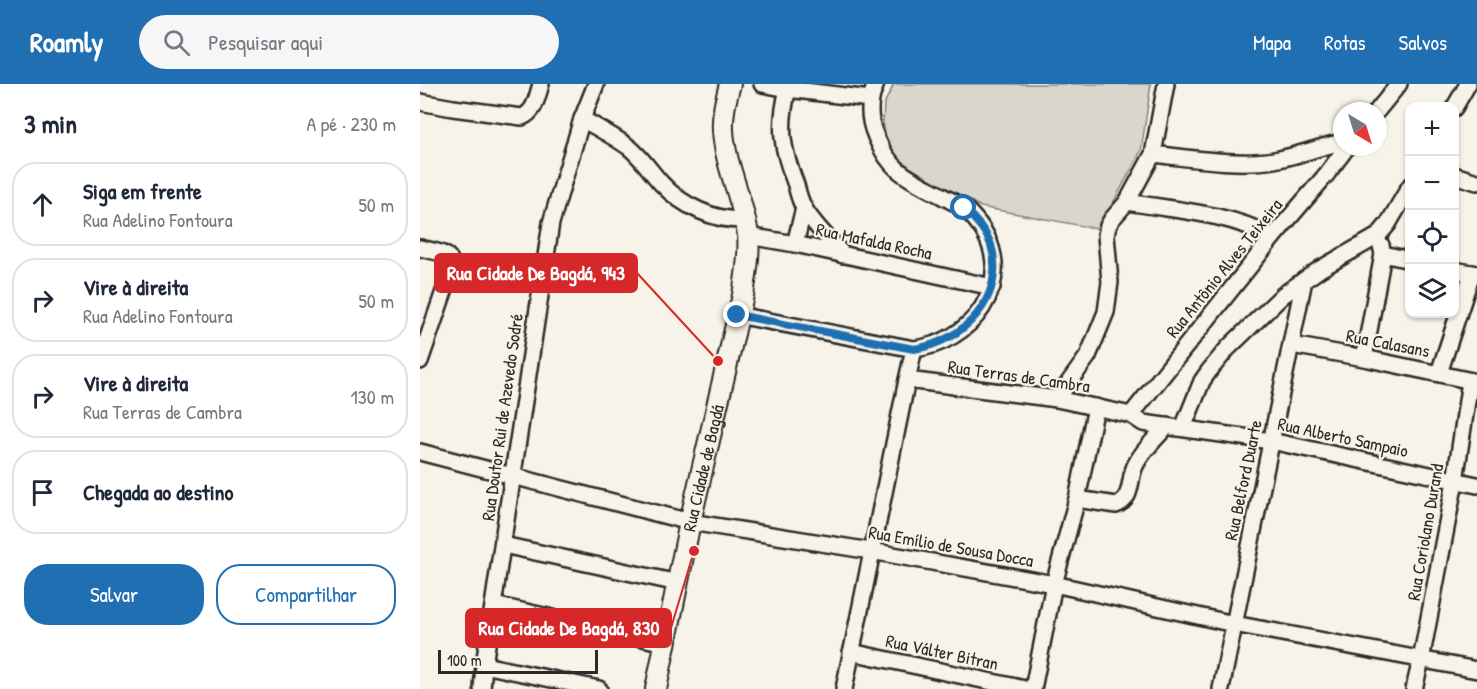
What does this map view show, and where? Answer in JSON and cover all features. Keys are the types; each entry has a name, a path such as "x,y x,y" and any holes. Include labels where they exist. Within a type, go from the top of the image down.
{"main road":[{"name":"Rua Cidade de Bagdá","path":"656,689 690,522 747,270 746,228 727,154 723,128 724,105 730,84"}],"street":[{"path":"420,102 522,117 530,112 541,84"},
{"name":"Rua Doutor Rui de Azevedo Sodré","path":"482,689 551,223 582,119 596,84"},
{"path":"762,84 870,99"},
{"path":"737,315 914,349 929,347 957,333 973,319 983,306 992,287 994,270 991,245 980,225 964,208 903,175 882,151 871,126 870,99 876,84"},
{"path":"1057,399 1088,356 1106,312 1110,282 1106,235 1108,226 1127,202 1153,154 1166,84"},
{"path":"1384,102 1399,84"},
{"path":"1458,102 1468,84"},
{"path":"788,89 781,129 791,174 804,208 843,255"},
{"name":"Rua Mafalda Rocha","path":"582,119 631,149 668,190 704,213 733,220 746,228 795,244 992,287"},
{"path":"1153,154 1264,161 1333,144"},
{"name":"Rua Antônio Alves Teixeira","path":"1131,415 1340,156"},
{"path":"1459,176 1477,182"},
{"path":"1077,499 1116,505 1121,503 1129,491 1136,464 1142,455 1175,427 1218,359 1283,295 1320,269 1378,236 1388,224 1405,195"},
{"path":"1127,202 1221,217 1250,226 1273,237"},
{"path":"795,244 804,208"},
{"path":"1364,358 1383,254 1378,236"},
{"path":"420,248 444,254 451,259 452,263 420,361"},
{"path":"1383,254 1405,259"},
{"path":"1439,373 1474,274 1459,271"},
{"name":"Rua Belford Duarte","path":"1221,689 1304,280"},
{"path":"743,295 749,309 763,320"},
{"name":"Rua Calasans","path":"1292,345 1473,381"},
{"path":"843,689 914,349"},
{"name":"Rua Terras de Cambra","path":"907,380 1057,399 1131,415"},
{"name":"Rua Coriolano Durand","path":"1414,689 1473,381"},
{"path":"1034,689 1054,584 1077,499 1096,407"},
{"name":"Rua Alberto Sampaio","path":"1131,415 1143,423 1271,441 1477,485"},
{"name":"Rua Emílio de Sousa Docca","path":"420,452 690,522 871,551 1054,584 1234,624 1477,670"},
{"path":"503,545 678,583"},
{"path":"494,605 665,643"},
{"name":"Rua Válter Bitran","path":"851,652 1025,689"},
{"path":"484,665 599,689"}],"shaded area":[{"path":"803,84 865,84 861,92"},
{"path":"894,84 1151,84 1141,151 1099,229 981,207 911,173 895,158 886,138 883,122 884,104"}],"place":[{"name":"Rua Cidade De Bagdá, 943","path":"718,361"},
{"name":"Rua Cidade De Bagdá, 830","path":"694,551"}],"route":[{"path":"737,315 914,349 929,347 941,342 957,333 973,319 987,299 994,277 991,245 980,225 964,208"}]}
